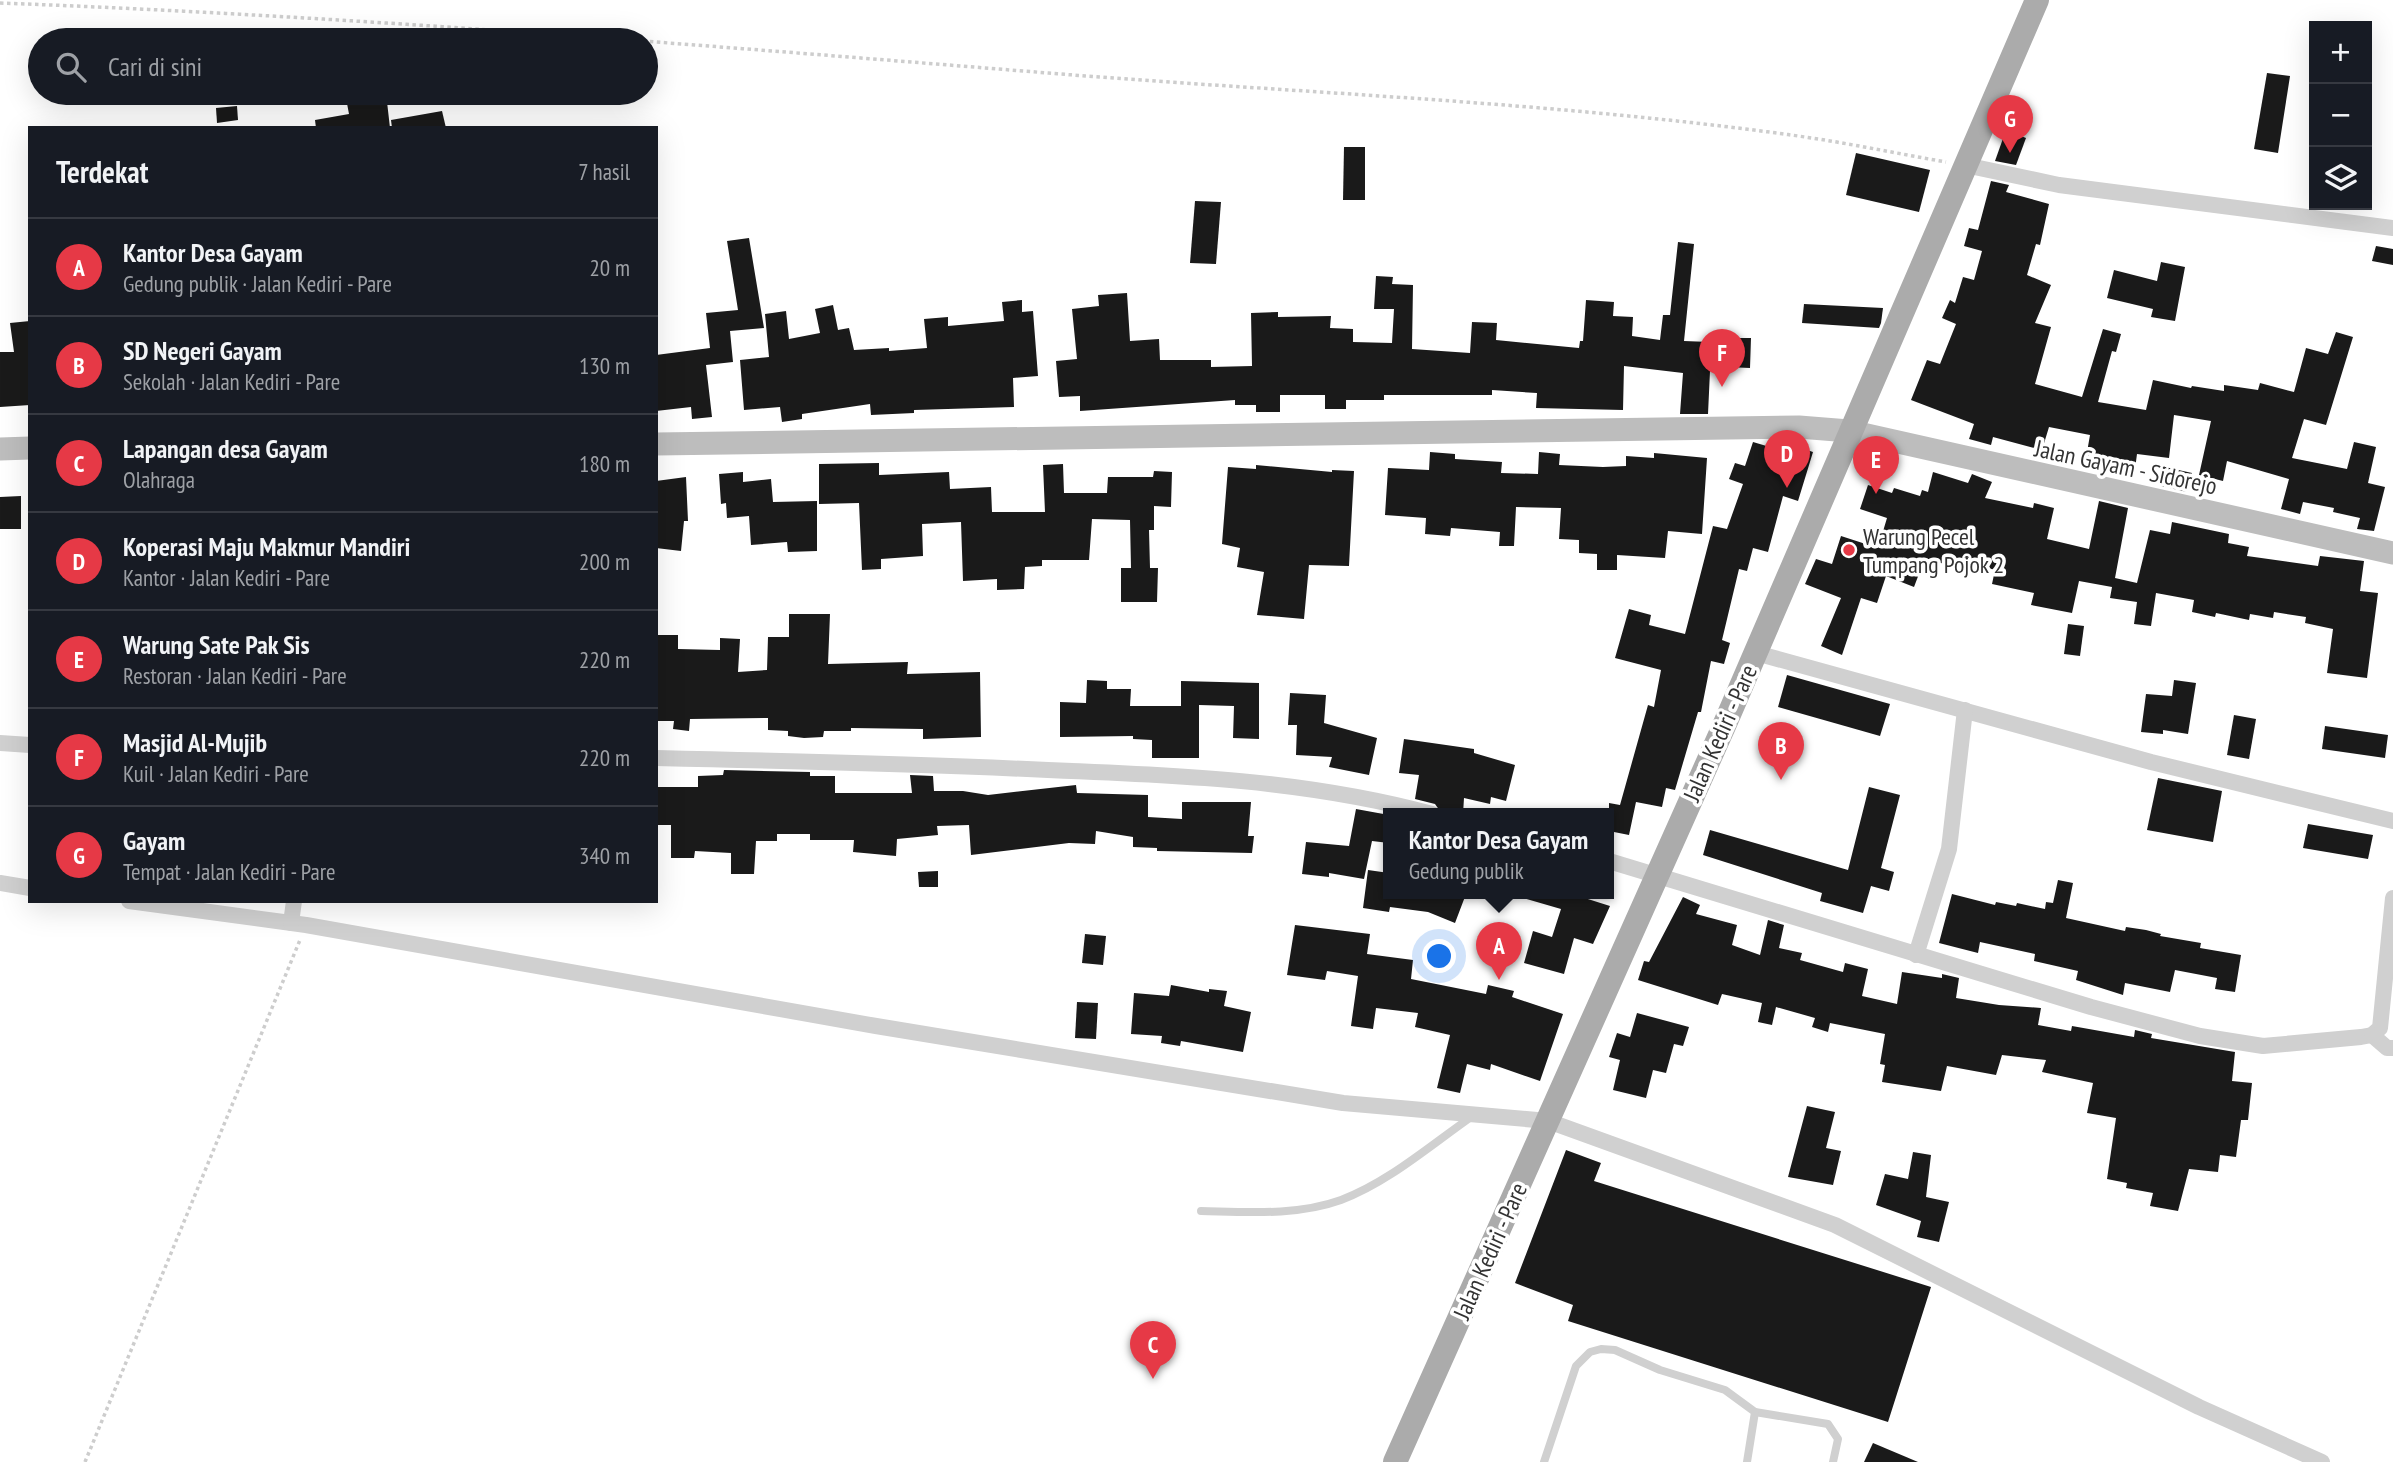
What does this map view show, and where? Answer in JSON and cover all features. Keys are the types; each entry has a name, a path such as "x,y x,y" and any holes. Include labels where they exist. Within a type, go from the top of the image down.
{"main road":[{"name":"Jalan Kediri - Pare","path":"1395,1462 1756,653 1849,431 2037,0"}],"street":[{"path":"1965,165 2059,185 2393,228"},
{"name":"Jalan Gayam - Sidorejo","path":"658,444 1799,427 1849,431 2393,553"},
{"path":"0,449 28,448"},
{"path":"1756,653 2151,762 2393,821"},
{"path":"1916,955 1949,849 1965,710"},
{"path":"0,743 28,745"},
{"path":"658,758 871,762 1199,776 1307,787 1374,798 1410,808"},
{"path":"1614,862 2091,1007 2232,1043 2263,1046 2372,1035 2379,1028 2383,1017 2393,898"},
{"path":"0,883 28,888"},
{"path":"144,903 299,924 876,1026 1317,1098 1548,1121 1835,1225 2199,1407 2322,1462"},
{"path":"294,903 299,924"},
{"path":"2372,1035 2387,1048 2393,1048"}],"lane":[{"path":"1201,1211 1264,1213 1339,1201 1367,1188 1476,1114"},
{"path":"1544,1462 1576,1366 1590,1352 1601,1349 1615,1350 1660,1370 1725,1390 1755,1412 1828,1424 1838,1440 1833,1462"},
{"path":"1747,1462 1755,1412"}],"path":[{"path":"0,4 299,16 456,28"},
{"path":"658,40 1036,72 1577,111 1793,135 1965,165"},
{"path":"85,1462 299,924"}],"building":[{"path":"2267,73 2290,76 2278,153 2254,149"},
{"path":"347,105 387,105 390,126 316,126 315,120 349,114"},
{"path":"237,106 238,120 217,123 216,108"},
{"path":"442,111 446,126 392,126 391,120"},
{"path":"2006,130 2026,138 2016,165 1995,161"},
{"path":"1344,147 1365,147 1365,200 1343,200"},
{"path":"1856,153 1930,170 1919,212 1846,195"},
{"path":"1991,181 2009,185 2006,192 2049,204 2040,245 2036,244 2027,275 2051,285 2035,323 2051,327 2035,384 2082,397 2103,329 2121,334 2116,352 2112,351 2098,402 2146,410 2153,380 2224,391 2224,385 2258,390 2260,383 2294,392 2306,348 2328,354 2336,332 2353,337 2326,425 2304,419 2292,458 2347,469 2354,442 2376,447 2368,483 2385,487 2374,531 2357,529 2360,518 2333,512 2334,508 2303,502 2300,514 2281,509 2289,479 2227,461 2223,481 2199,475 2211,421 2174,415 2169,458 2137,454 2135,469 2086,458 2090,435 2049,427 2042,450 1993,437 1991,445 1969,439 1974,424 1911,400 1927,360 1940,364 1956,324 1942,318 1950,300 1955,303 1963,277 1974,280 1982,251 1964,246 1969,228 1978,230"},
{"path":"1195,201 1221,202 1216,264 1190,263"},
{"path":"749,238 764,328 730,331 733,362 706,365 712,417 692,419 691,407 658,411 658,355 710,348 706,313 738,310 727,241"},
{"path":"1678,242 1694,244 1684,341 1735,343 1735,338 1751,338 1750,368 1727,367 1727,372 1710,371 1708,414 1680,414 1683,373 1624,366 1623,410 1536,408 1537,393 1492,390 1492,395 1384,395 1384,400 1346,400 1346,409 1325,409 1325,395 1280,395 1280,412 1256,412 1256,405 1235,405 1235,400 1080,411 1080,396 1059,397 1056,361 1077,359 1072,309 1099,306 1098,295 1127,293 1130,341 1159,339 1160,360 1211,360 1211,367 1252,366 1251,313 1278,312 1278,317 1331,316 1330,328 1353,329 1353,342 1392,343 1394,309 1374,309 1376,276 1393,277 1392,284 1413,285 1412,349 1470,353 1472,322 1497,323 1496,340 1579,348 1580,341 1583,341 1586,300 1614,302 1613,316 1633,317 1632,336 1660,340 1663,315 1670,315"},
{"path":"2376,246 2393,249 2393,265 2372,261"},
{"path":"2161,262 2185,267 2175,321 2151,317 2153,309 2107,298 2114,270 2157,281"},
{"path":"1022,300 1022,312 1033,311 1038,376 1013,378 1014,407 914,410 914,413 871,415 870,404 802,414 802,419 782,422 780,407 744,410 740,360 769,357 765,314 786,311 789,339 820,333 815,309 833,305 838,330 849,328 854,350 889,348 889,351 927,348 924,319 948,317 948,326 1004,321 1002,302"},
{"path":"1804,304 1883,308 1881,323 1879,328 1802,323"},
{"path":"28,321 28,405 0,407 0,352 14,352 10,323"},
{"path":"1753,442 1790,453 1792,445 1813,452 1798,501 1783,496 1768,552 1753,548 1747,571 1739,569 1722,640 1730,643 1724,664 1711,661 1701,712 1698,712 1675,790 1666,788 1662,807 1636,802 1629,835 1614,832 1614,808 1609,808 1609,803 1620,805 1648,705 1654,707 1661,670 1615,658 1629,609 1651,615 1649,625 1685,634 1713,526 1727,529 1743,484 1729,479 1735,463 1745,466"},
{"path":"1430,452 1455,454 1455,459 1502,462 1501,473 1538,474 1539,452 1560,454 1559,465 1603,467 1626,466 1626,456 1654,458 1654,453 1707,458 1702,534 1668,531 1665,558 1617,555 1617,570 1597,570 1597,554 1579,553 1579,540 1559,539 1561,508 1516,507 1514,546 1499,546 1500,532 1451,528 1450,536 1425,534 1426,518 1385,515 1388,468 1429,470"},
{"path":"879,463 879,475 949,472 950,489 991,487 992,512 1045,512 1043,465 1063,464 1064,493 1107,493 1108,477 1153,477 1154,471 1172,472 1171,507 1154,506 1154,530 1149,530 1150,568 1158,568 1157,602 1121,602 1121,568 1131,568 1130,520 1092,519 1089,560 1042,560 1042,566 1025,567 1024,589 997,590 997,579 963,581 961,522 922,524 923,556 881,559 881,569 862,570 859,503 819,504 819,464"},
{"path":"1256,465 1332,472 1354,471 1349,566 1309,565 1304,619 1257,615 1264,572 1237,567 1240,548 1222,544 1228,467 1256,469"},
{"path":"2165,467 2192,473 2187,492 2161,486"},
{"path":"743,472 743,482 771,479 773,502 817,501 817,551 788,552 787,542 751,545 749,516 727,518 726,503 721,504 719,474"},
{"path":"1933,472 1968,483 1972,474 1992,482 1985,498 2033,508 2034,503 2054,508 2047,539 2089,549 2099,501 2128,508 2115,578 2137,583 2150,530 2170,534 2172,522 2229,534 2228,543 2249,547 2247,556 2318,566 2320,556 2364,561 2360,591 2378,593 2367,678 2327,673 2333,629 2305,623 2306,617 2274,612 2273,618 2250,614 2249,620 2216,613 2215,617 2192,612 2194,600 2156,593 2151,626 2134,624 2137,602 2110,598 2112,587 2079,581 2072,613 2031,605 2034,593 1992,584 1995,570 1960,560 1957,568 1925,558 1914,587 1886,576 1877,603 1861,598 1842,655 1821,646 1841,598 1805,584 1816,559 1832,564 1841,536 1878,548 1887,518 1860,509 1868,485 1892,493 1894,488 1920,496 1922,490 1928,492"},
{"path":"686,477 688,521 684,521 681,551 658,548 658,481"},
{"path":"21,496 21,529 0,529 0,497"},
{"path":"789,614 830,614 828,664 908,662 907,674 980,672 981,737 923,739 923,729 851,728 851,731 824,731 823,737 804,738 788,736 788,731 768,730 768,718 690,719 689,731 673,729 674,721 658,721 658,635 678,635 678,649 720,650 720,638 740,639 738,672 767,670 768,637 789,637"},
{"path":"2068,624 2084,626 2080,656 2064,654"},
{"path":"1787,675 1890,704 1880,736 1778,707"},
{"path":"1087,680 1107,681 1107,689 1131,689 1130,706 1181,706 1181,681 1259,683 1259,739 1233,738 1234,706 1199,705 1199,758 1152,758 1152,740 1133,739 1133,736 1060,737 1060,702 1086,703"},
{"path":"2174,680 2196,683 2188,734 2163,730 2163,734 2141,732 2146,694 2172,696"},
{"path":"1290,693 1326,695 1324,723 1377,738 1369,775 1329,767 1332,757 1296,755 1297,725 1288,725"},
{"path":"2234,715 2256,719 2249,759 2227,755"},
{"path":"2325,726 2388,735 2385,758 2322,749"},
{"path":"1404,739 1474,749 1474,753 1515,765 1506,801 1491,797 1490,804 1464,798 1463,808 1438,808 1435,804 1415,799 1419,775 1399,773"},
{"path":"724,770 810,772 810,776 835,776 835,793 912,793 910,775 933,776 934,791 963,791 988,795 1076,785 1077,793 1148,795 1148,817 1182,819 1182,802 1251,802 1248,836 1254,836 1252,853 1157,851 1157,848 1133,847 1133,837 1096,831 1095,844 1069,843 971,855 969,825 937,826 938,835 897,839 896,856 853,852 854,840 810,840 810,834 777,834 777,841 756,841 754,874 731,874 731,853 695,851 694,858 671,858 671,825 658,825 658,787 698,787 698,776 723,775"},
{"path":"2158,778 2222,791 2213,842 2147,830"},
{"path":"1869,787 1900,795 1881,868 1894,872 1889,891 1871,886 1863,913 1820,901 1822,893 1703,855 1710,830 1848,870"},
{"path":"1356,809 1383,814 1383,842 1372,841 1364,879 1329,873 1329,877 1302,874 1306,842 1349,846"},
{"path":"2308,824 2373,835 2368,859 2303,848"},
{"path":"1368,870 1383,872 1383,899 1464,899 1455,923 1428,912 1390,907 1389,912 1363,908"},
{"path":"938,871 938,887 919,887 918,872"},
{"path":"2058,880 2073,883 2066,918 2125,931 2126,927 2146,930 2161,934 2160,936 2201,943 2200,948 2241,955 2235,992 2215,989 2217,978 2175,970 2170,992 2125,983 2123,995 2076,980 2078,971 2034,961 2035,954 1980,942 1978,953 1939,943 1952,894 1995,905 1996,902 2016,906 2017,903 2045,909 2046,902 2053,903"},
{"path":"1683,897 1700,905 1696,914 1737,925 1732,945 1760,955 1768,920 1784,925 1779,948 1802,953 1800,960 1843,972 1845,963 1868,969 1862,996 1897,1004 1902,972 1942,978 1942,974 1959,978 1956,998 2041,1008 2038,1025 2071,1031 2072,1026 2134,1037 2135,1030 2152,1034 2151,1038 2235,1052 2232,1081 2252,1083 2248,1120 2241,1120 2236,1157 2220,1155 2218,1172 2189,1169 2178,1211 2150,1206 2153,1193 2126,1188 2127,1183 2107,1179 2116,1118 2087,1113 2093,1083 2042,1072 2046,1060 2002,1055 1996,1075 1947,1066 1941,1091 1882,1082 1885,1065 1880,1064 1885,1034 1830,1023 1828,1032 1812,1027 1815,1018 1776,1007 1772,1025 1758,1022 1762,1003 1722,994 1718,1005 1638,980 1644,961 1649,962"},
{"path":"1526,899 1588,899 1610,906 1593,944 1574,938 1564,974 1524,963 1533,931 1552,937 1561,909"},
{"path":"1295,925 1370,934 1367,954 1413,960 1411,979 1486,994 1488,985 1514,991 1512,997 1563,1014 1540,1081 1491,1064 1490,1070 1467,1064 1460,1093 1437,1088 1450,1035 1415,1027 1418,1013 1376,1008 1373,1029 1351,1026 1358,976 1327,971 1325,980 1287,975"},
{"path":"1085,934 1106,936 1103,965 1082,963"},
{"path":"1171,985 1209,992 1209,989 1227,991 1224,1006 1251,1012 1243,1052 1181,1041 1180,1046 1161,1043 1162,1036 1131,1034 1134,993 1169,996"},
{"path":"1077,1002 1098,1003 1096,1039 1075,1038"},
{"path":"1637,1013 1689,1027 1683,1046 1674,1044 1666,1073 1653,1070 1646,1098 1613,1090 1620,1060 1609,1057 1617,1033 1630,1037"},
{"path":"1807,1106 1835,1112 1826,1148 1841,1151 1833,1185 1788,1177"},
{"path":"1566,1150 1601,1163 1594,1181 1931,1287 1888,1422 1568,1321 1573,1305 1515,1283"},
{"path":"1913,1152 1931,1155 1926,1197 1949,1202 1939,1242 1917,1237 1921,1221 1876,1205 1885,1174 1908,1179"},
{"path":"1873,1443 1918,1462 1864,1462"}],"place":[{"name":"Gayam","path":"2010,153"},
{"name":"Masjid Al-Mujib","path":"1722,387"},
{"name":"Koperasi Maju Makmur Mandiri","path":"1787,488"},
{"name":"Warung Sate Pak Sis","path":"1876,494"},
{"name":"Warung Pecel Tumpang Pojok 2","path":"1849,550"},
{"name":"SD Negeri Gayam","path":"1781,780"},
{"name":"Kantor Desa Gayam","path":"1499,980"},
{"name":"Lapangan desa Gayam","path":"1153,1379"}]}
